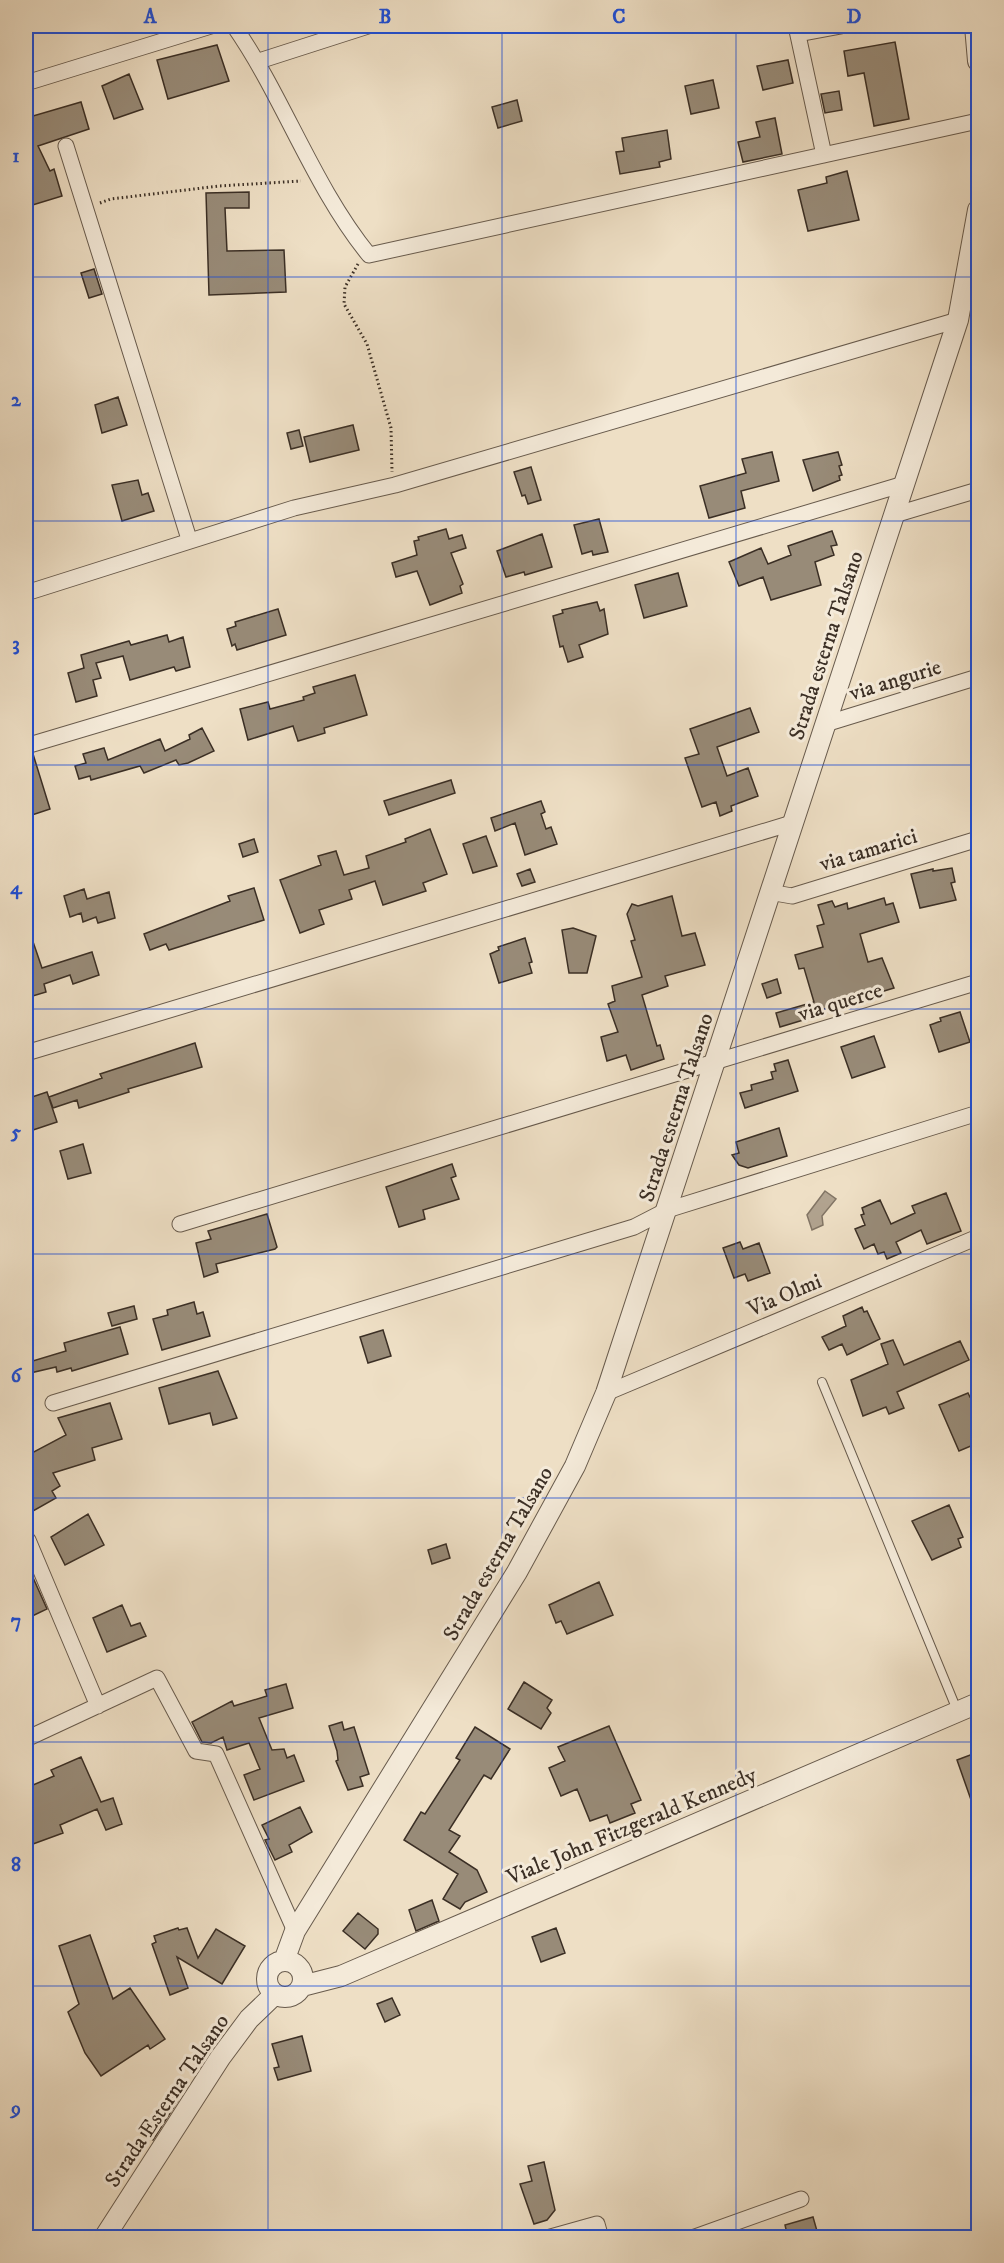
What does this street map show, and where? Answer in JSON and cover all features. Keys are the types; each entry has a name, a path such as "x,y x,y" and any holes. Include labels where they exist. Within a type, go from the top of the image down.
{"street":[{"path":"26,82 211,26"},
{"path":"234,26 259,62 347,228 369,255 978,121"},
{"path":"259,62 368,26"},
{"path":"824,155 797,30 842,26"},
{"path":"975,26 978,61"},
{"path":"66,146 189,539"},
{"name":"Strada esterna Talsano","path":"284,1961 295,1931 517,1572 575,1466 606,1393 958,320 971,293 978,210"},
{"path":"26,593 189,539 294,508 395,485 958,320"},
{"path":"26,746 904,484"},
{"path":"894,515 978,490"},
{"name":"via angurie","path":"825,723 978,676"},
{"path":"26,1053 792,824"},
{"name":"via tamarici","path":"769,892 792,896 978,839"},
{"name":"via querce","path":"180,1224 978,982"},
{"path":"53,1403 634,1227 667,1210 978,1113"},
{"name":"Via Olmi","path":"606,1393 978,1237"},
{"path":"26,1541 28,1540 98,1706"},
{"path":"26,1739 158,1678 196,1751 216,1754 295,1931"},
{"name":"Viale John Fitzgerald Kennedy","path":"302,1986 341,1976 978,1703"},
{"path":"284,1961 299,1969 302,1974 302,1986 290,1997 275,1994 268,1986 267,1977 275,1965 284,1961"},
{"name":"Strada Esterna Talsano","path":"104,2238 231,2043 254,2013 275,1994"},
{"path":"692,2238 801,2199"},
{"path":"547,2238 597,2224 601,2238"}],"lane":[{"path":"822,1382 957,1712"}],"path":[{"path":"86,208 111,199 219,186 321,179"},
{"path":"369,255 355,267 345,287 344,304 367,344 392,428 390,463 395,485"}],"shaded area":[{"path":"825,1191 836,1199 822,1216 823,1225 812,1230 807,1215"}],"building":[{"path":"895,42 909,119 874,126 864,73 848,76 844,51"},
{"path":"217,45 229,81 168,99 157,60"},
{"path":"788,60 793,83 763,90 757,66"},
{"path":"129,74 143,109 114,119 102,86"},
{"path":"713,80 719,108 691,114 685,86"},
{"path":"839,91 842,110 825,113 821,94"},
{"path":"517,100 522,121 498,128 492,107"},
{"path":"81,102 89,129 38,146 50,171 54,169 62,196 26,207 26,118"},
{"path":"775,118 782,154 743,162 738,142 760,137 756,122"},
{"path":"667,130 671,159 659,162 660,167 620,174 616,152 624,151 622,138"},
{"path":"847,171 859,220 808,231 798,190 827,183 826,177"},
{"path":"249,192 249,208 225,208 227,251 284,250 286,292 209,295 206,193"},
{"path":"94,269 102,294 89,298 81,273"},
{"path":"118,397 127,425 102,433 95,405"},
{"path":"353,425 359,450 310,462 304,437"},
{"path":"299,430 303,446 291,449 287,433"},
{"path":"772,452 779,481 741,491 745,508 709,518 700,486 746,473 742,459"},
{"path":"838,452 842,465 839,466 842,475 839,476 840,480 813,491 803,460"},
{"path":"531,467 541,500 528,504 525,495 522,496 514,472"},
{"path":"138,480 142,495 148,493 154,511 122,521 112,485"},
{"path":"599,519 608,552 593,555 592,551 582,554 574,525"},
{"path":"446,529 449,539 462,535 466,548 451,553 463,584 460,586 462,593 430,605 417,571 396,577 392,563 417,555 414,541 419,540 418,537"},
{"path":"832,531 837,545 831,546 834,555 815,562 821,585 771,600 763,577 739,586 729,562 761,548 768,564 791,555 788,546"},
{"path":"542,534 552,567 525,575 524,572 506,577 497,551"},
{"path":"678,573 687,606 644,618 635,585"},
{"path":"597,602 600,611 604,609 608,634 579,645 583,657 568,662 563,646 560,647 553,616 563,613 562,610"},
{"path":"278,609 286,635 237,650 235,644 232,646 227,629 236,626 235,622"},
{"path":"167,635 169,642 183,637 190,667 176,671 174,667 130,680 123,656 96,663 101,678 93,680 97,696 76,702 68,673 84,668 81,655 129,641 131,645"},
{"path":"355,675 367,715 324,728 325,733 298,741 293,726 248,740 240,709 268,702 270,709 304,700 303,697 315,693 313,687"},
{"path":"750,708 759,732 717,747 727,776 748,768 758,796 731,806 732,811 720,816 716,802 702,807 685,758 699,754 690,729"},
{"path":"202,728 214,751 188,763 179,765 176,760 144,773 140,766 91,780 90,776 79,779 75,766 86,763 83,754 104,748 108,760 160,739 165,751 190,739 189,735"},
{"path":"33,754 50,809 26,817 26,756"},
{"path":"451,780 455,793 389,815 384,801"},
{"path":"541,801 545,812 541,814 546,829 551,827 557,844 525,855 515,823 495,831 491,818"},
{"path":"430,829 447,874 423,883 426,891 383,905 375,881 349,890 352,899 319,910 324,924 300,933 280,880 321,865 318,856 336,851 344,875 369,868 366,856 406,842 405,839"},
{"path":"486,836 497,866 473,873 463,844"},
{"path":"254,839 258,852 243,857 239,844"},
{"path":"952,868 955,882 951,883 956,900 920,908 911,874"},
{"path":"530,869 535,882 522,886 517,874"},
{"path":"254,888 264,920 169,950 166,944 150,950 144,934 230,901 228,896"},
{"path":"84,889 87,899 109,892 115,918 98,923 96,917 83,922 81,913 70,917 64,896"},
{"path":"672,896 682,936 695,933 705,965 665,976 668,986 642,995 657,1046 660,1045 664,1059 631,1070 626,1055 607,1061 601,1037 618,1032 608,1004 615,1001 612,986 642,977 631,941 635,940 627,914 632,904 638,906"},
{"path":"884,898 886,905 893,903 899,922 860,934 868,962 882,958 894,988 818,1011 820,1015 780,1027 776,1013 814,1002 804,968 799,969 795,955 823,947 817,926 824,924 818,905 832,901 835,907 847,903 848,909"},
{"path":"573,928 596,936 587,973 569,973 562,930"},
{"path":"29,930 42,968 92,952 99,975 73,984 70,975 44,984 46,992 26,998 26,931"},
{"path":"525,938 532,962 529,963 532,973 499,983 490,954 499,950 498,947"},
{"path":"777,979 781,993 767,998 762,984"},
{"path":"960,1012 970,1042 939,1052 930,1025 941,1021 940,1018"},
{"path":"874,1036 885,1067 852,1078 841,1047"},
{"path":"195,1043 202,1067 128,1089 129,1092 79,1108 77,1100 53,1108 49,1097 102,1078 100,1074"},
{"path":"788,1060 798,1091 745,1108 740,1093 752,1090 751,1085 773,1079 771,1072 776,1071 774,1064"},
{"path":"47,1092 57,1122 30,1131 26,1118 26,1099"},
{"path":"779,1128 787,1156 748,1168 739,1165 732,1155 739,1153 736,1142"},
{"path":"83,1144 91,1173 68,1179 60,1151"},
{"path":"452,1164 456,1176 451,1178 459,1199 423,1210 425,1219 399,1227 386,1187"},
{"path":"946,1193 961,1231 927,1244 921,1230 896,1242 901,1253 887,1259 884,1252 878,1254 874,1244 864,1249 855,1229 865,1225 861,1215 864,1214 862,1208 880,1200 891,1224 915,1213 912,1206"},
{"path":"267,1214 277,1247 275,1249 216,1264 218,1272 204,1277 196,1243 211,1239 208,1231"},
{"path":"740,1242 743,1249 759,1243 770,1273 748,1281 745,1274 734,1278 723,1248"},
{"path":"194,1302 197,1314 203,1312 210,1336 162,1350 153,1319 168,1315 167,1310"},
{"path":"134,1306 137,1319 112,1326 108,1313"},
{"path":"862,1307 864,1312 867,1311 880,1339 847,1355 842,1344 829,1350 822,1337 846,1326 843,1316"},
{"path":"120,1327 128,1354 72,1371 71,1368 57,1372 56,1367 26,1374 26,1363 66,1351 64,1343"},
{"path":"383,1330 391,1356 368,1363 360,1337"},
{"path":"893,1340 904,1365 960,1341 969,1360 897,1392 904,1408 889,1414 886,1407 863,1416 851,1380 888,1364 881,1344"},
{"path":"218,1371 237,1418 213,1425 210,1413 169,1424 159,1388"},
{"path":"968,1393 970,1397 978,1394 978,1443 959,1451 939,1405"},
{"path":"110,1403 122,1439 92,1448 95,1460 53,1473 60,1486 52,1491 56,1498 26,1515 26,1474 31,1471 26,1456 66,1435 58,1418"},
{"path":"949,1505 963,1537 958,1539 961,1547 932,1560 912,1521"},
{"path":"88,1514 104,1545 65,1565 51,1537"},
{"path":"446,1544 450,1558 432,1564 428,1550"},
{"path":"26,1562 47,1609 26,1619"},
{"path":"599,1582 613,1615 567,1634 561,1621 556,1623 549,1605"},
{"path":"122,1605 131,1626 140,1623 146,1636 107,1652 93,1618"},
{"path":"524,1682 552,1700 547,1708 551,1713 541,1729 508,1709"},
{"path":"286,1684 293,1708 259,1718 272,1750 284,1749 287,1758 294,1755 304,1781 254,1800 244,1775 260,1769 249,1743 227,1750 223,1737 211,1743 202,1742 192,1722 232,1701 234,1706 267,1696 265,1690"},
{"path":"342,1722 344,1730 354,1727 369,1774 360,1777 363,1786 348,1790 336,1761 338,1760 337,1751 329,1726"},
{"path":"609,1726 641,1800 631,1804 635,1813 610,1823 607,1815 590,1821 577,1789 561,1796 549,1768 565,1761 558,1747"},
{"path":"475,1727 510,1749 491,1779 484,1775 449,1830 460,1836 449,1852 477,1870 487,1892 465,1902 460,1909 443,1899 458,1874 404,1840 421,1812 425,1814 460,1760 456,1758"},
{"path":"978,1752 978,1814 976,1814 957,1760"},
{"path":"81,1757 101,1802 113,1798 122,1824 106,1830 97,1809 60,1825 63,1833 33,1844 26,1821 26,1788 54,1776 51,1770"},
{"path":"300,1807 312,1832 289,1845 292,1852 275,1860 265,1840 269,1839 262,1825"},
{"path":"432,1900 439,1921 416,1931 409,1910"},
{"path":"358,1913 378,1929 378,1934 365,1949 343,1931"},
{"path":"178,1928 179,1930 187,1928 198,1958 216,1929 245,1946 222,1984 177,1957 188,1988 170,1995 152,1944 156,1942 154,1936"},
{"path":"556,1928 565,1953 541,1962 532,1937"},
{"path":"90,1935 113,1999 130,1988 165,2039 150,2049 148,2045 101,2076 85,2053 68,2012 79,2004 59,1946"},
{"path":"392,1998 400,2015 385,2022 377,2004"},
{"path":"302,2036 311,2071 278,2080 274,2068 279,2067 272,2044"},
{"path":"172,2094 179,2099 153,2140 141,2133"},
{"path":"544,2162 555,2210 547,2220 534,2224 520,2184 532,2181 528,2166"},
{"path":"813,2217 819,2238 788,2238 785,2225"}]}
